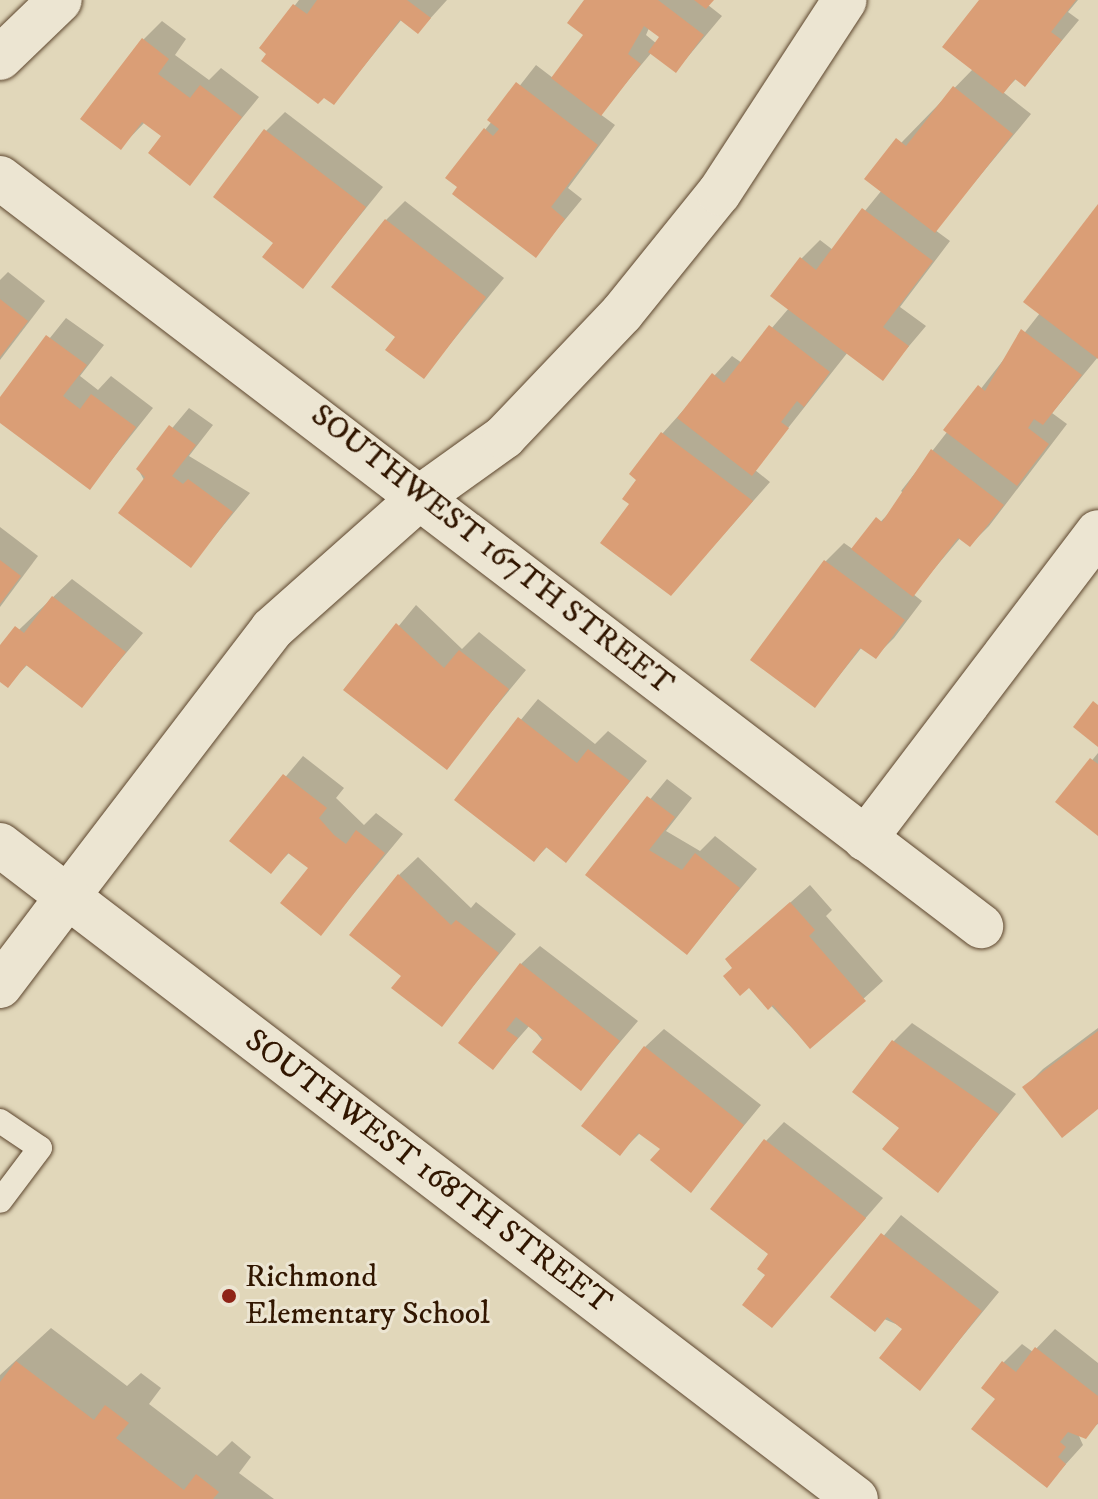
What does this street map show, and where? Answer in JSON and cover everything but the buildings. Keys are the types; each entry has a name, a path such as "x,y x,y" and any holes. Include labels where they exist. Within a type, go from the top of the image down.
{"street":[{"path":"0,58 60,0"},
{"path":"0,986 252,651 321,580 423,495 504,437 622,313 719,193 845,0"},
{"name":"SOUTHWEST 167TH STREET","path":"0,178 423,495 981,926"},
{"path":"865,839 1098,532"},
{"name":"SOUTHWEST 168TH STREET","path":"0,845 856,1499"}],"lane":[{"path":"0,1121 40,1148 0,1201"}],"place":[{"name":"Richmond Elementary School","path":"229,1296"}]}
